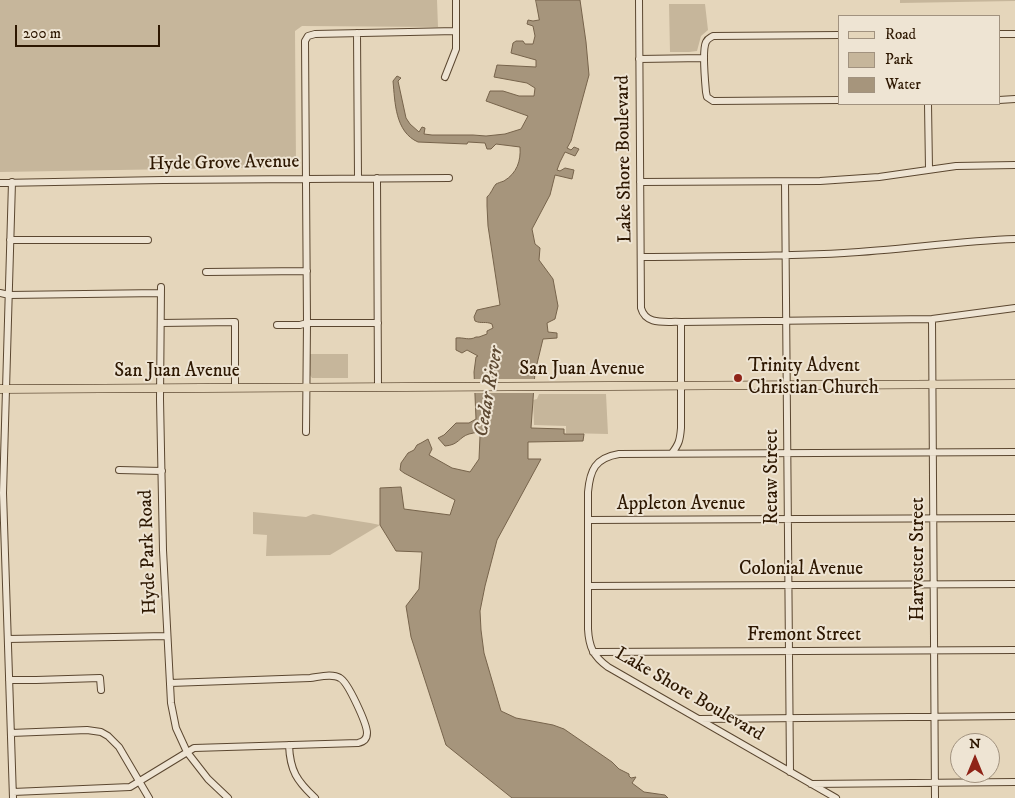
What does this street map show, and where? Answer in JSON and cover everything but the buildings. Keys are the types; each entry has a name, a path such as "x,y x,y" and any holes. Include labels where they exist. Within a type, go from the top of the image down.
{"main road":[{"name":"San Juan Avenue","path":"3,389 1015,384"}],"street":[{"path":"445,77 456,48 456,0"},
{"name":"Lake Shore Boulevard","path":"638,0 641,308 646,318 651,320 681,322"},
{"path":"306,432 306,40 308,36 315,34 456,31"},
{"path":"357,33 358,178"},
{"path":"1000,34 1015,34"},
{"path":"838,35 716,36 709,38 705,44 704,58 706,92 707,97 710,99 717,101 838,100"},
{"path":"639,59 704,58"},
{"path":"1000,100 1015,99"},
{"path":"928,105 929,169"},
{"path":"640,182 842,180 963,166 1015,165"},
{"path":"377,178 378,387"},
{"name":"Hyde Grove Avenue","path":"0,182 449,178"},
{"path":"12,182 9,295 4,347 2,493 13,795 130,787 194,748 358,743 363,742 368,734 363,717 340,677 170,683"},
{"name":"Retaw Street","path":"785,182 790,772"},
{"path":"641,257 841,254 1015,239"},
{"path":"10,240 148,240"},
{"path":"206,272 307,271"},
{"name":"Hyde Park Road","path":"9,295 161,290 160,388 163,550 171,703 176,728 187,752 208,779 228,798"},
{"path":"0,293 9,295"},
{"path":"672,453 680,440 681,428 681,322 932,320 1015,308"},
{"name":"Harvester Street","path":"932,320 935,798"},
{"path":"161,323 235,322 235,388"},
{"path":"277,325 378,323"},
{"name":"Lake Shore Boulevard","path":"836,798 608,667 593,652 588,629 588,482 593,468 598,462 609,456 619,454 1015,452"},
{"path":"119,470 162,471"},
{"name":"Appleton Avenue","path":"588,520 1015,518"},
{"name":"Colonial Avenue","path":"588,586 1015,584"},
{"path":"8,639 168,636"},
{"name":"Fremont Street","path":"593,652 1015,650"},
{"path":"9,680 100,678 101,690"},
{"path":"699,719 1015,716"},
{"path":"11,733 87,730 101,732 120,747 149,798"},
{"path":"289,745 290,759 296,776 315,798"},
{"path":"811,784 1015,782"}],"green space":[{"path":"0,0 437,0 438,27 302,26 295,31 296,167 0,172"},
{"path":"900,0 1015,0 1015,1 900,3"},
{"path":"669,4 705,4 708,30 701,36 697,51 670,52"},
{"path":"310,354 348,354 348,378 312,378 310,375"},
{"path":"539,394 606,394 608,434 566,433 566,426 534,425 533,400 537,399"},
{"path":"253,512 306,517 313,514 380,525 330,555 266,556 267,535 253,534"}],"water":[{"name":"Cedar River","path":"536,0 580,0 589,75 571,141 567,148 571,150 574,147 579,149 575,156 565,152 557,170 560,171 565,168 574,170 572,179 555,175 550,195 532,229 535,244 540,248 539,260 553,279 558,306 555,319 547,323 548,332 557,333 557,338 543,339 535,372 531,428 564,429 564,434 584,434 583,441 528,442 528,459 541,459 497,540 480,611 484,653 501,711 516,718 564,729 612,762 619,769 629,774 631,778 636,777 632,783 644,792 665,795 668,798 512,798 446,745 411,637 406,606 419,589 422,552 396,551 380,525 380,488 401,487 404,509 450,515 455,500 400,470 401,463 417,445 428,439 432,449 429,455 452,468 470,472 479,459 480,436 478,432 466,435 456,443 445,446 438,438 444,435 456,423 469,423 476,419 474,372 476,357 478,356 467,350 462,353 456,350 456,338 469,339 479,337 487,334 487,331 493,328 492,324 475,321 474,317 477,310 500,305 488,226 487,197 496,184 504,181 515,170 519,162 520,152 520,147 496,144 491,149 487,149 485,143 418,142 410,137 401,124 396,107 393,81 397,76 401,78 398,81 406,118 419,132 422,127 425,128 424,134 486,136 505,134 521,129 528,116 486,101 490,91 503,91 519,96 534,96 535,88 527,83 494,77 497,65 536,67 536,60 511,53 513,43 516,41 533,44 535,36 533,26 527,24 528,20 539,20"}],"pier":[{"path":"472,379 537,379 536,393 472,393"}],"place":[{"name":"Trinity Advent Christian Church","path":"738,378"}]}
